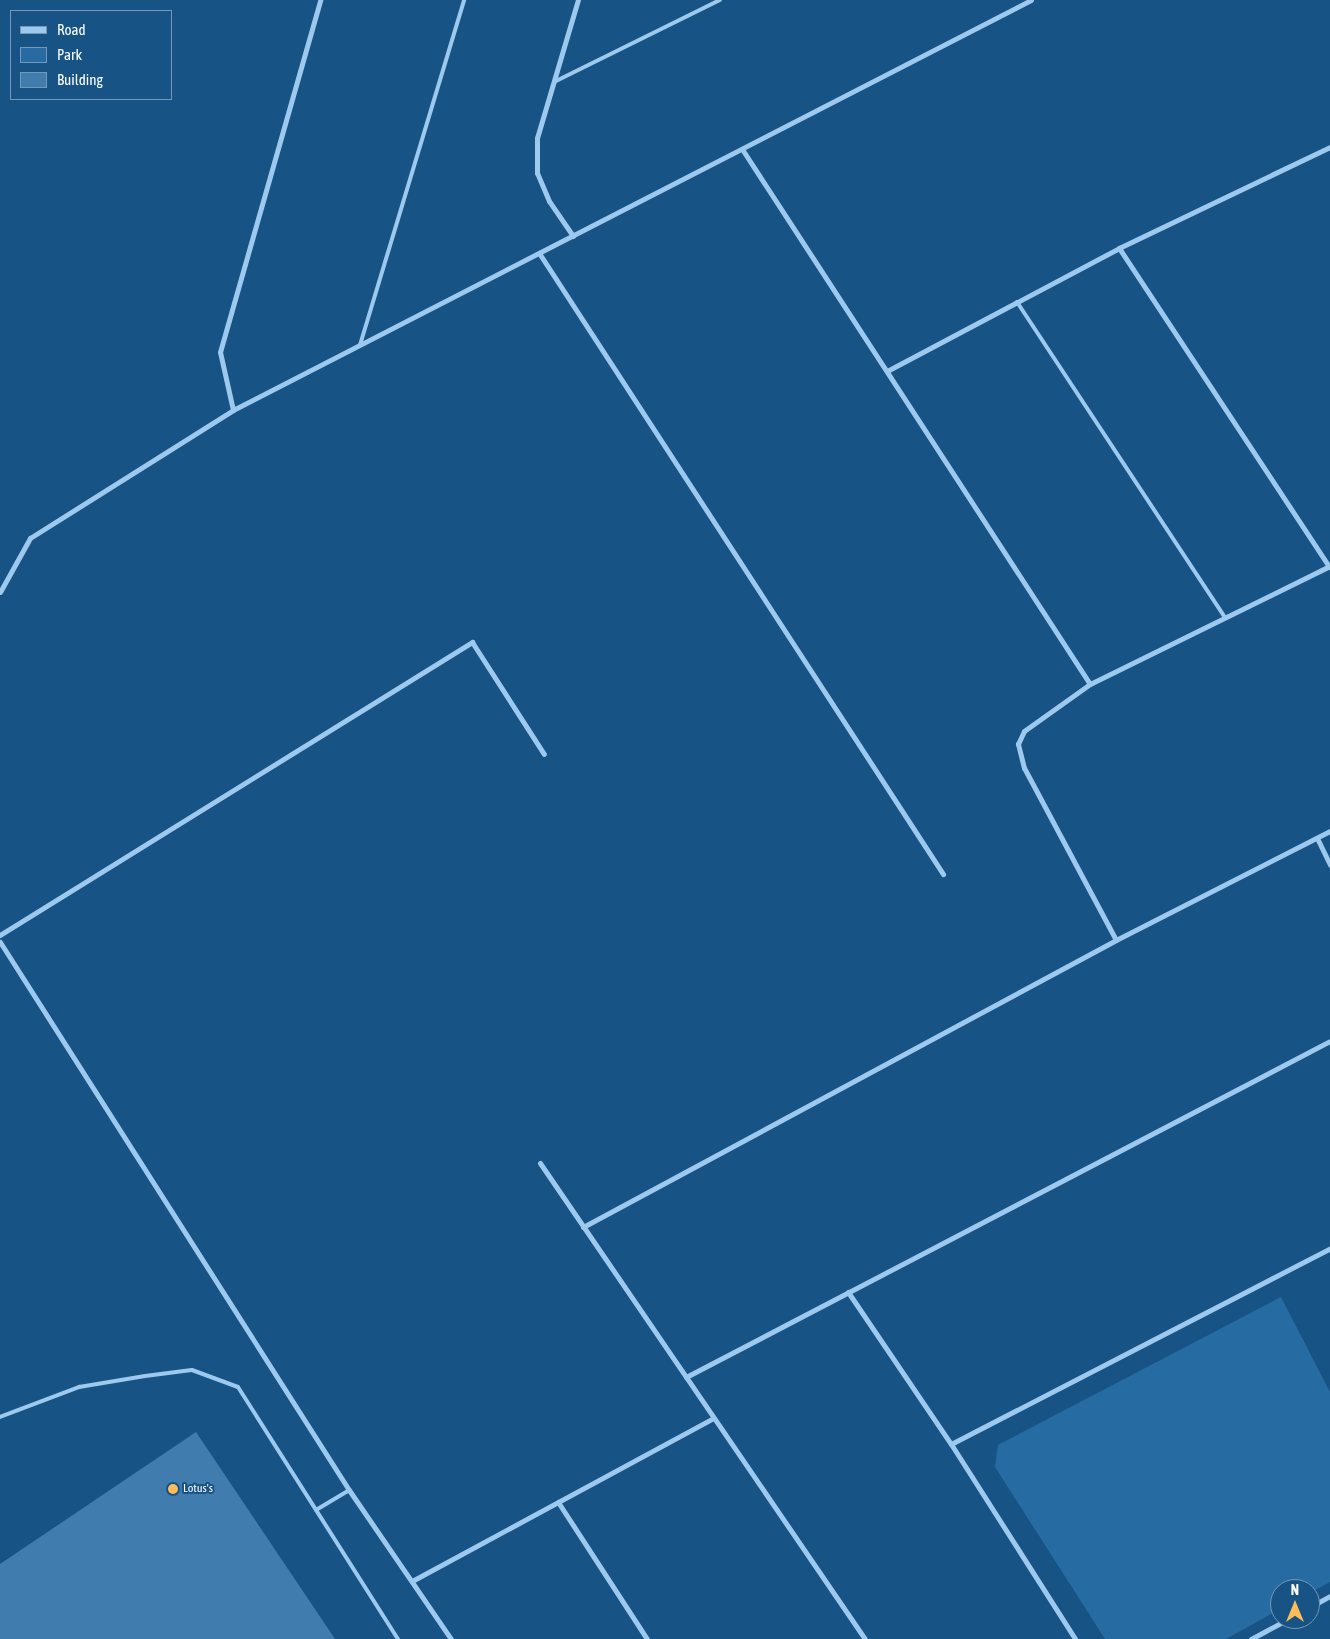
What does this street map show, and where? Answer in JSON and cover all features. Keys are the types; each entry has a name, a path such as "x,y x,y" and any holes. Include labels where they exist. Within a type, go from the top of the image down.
{"street":[{"path":"233,410 220,352 320,0"},
{"path":"573,236 549,201 537,173 537,138 578,0"},
{"path":"0,592 30,538 233,410 1031,0"},
{"path":"887,371 1119,248 1330,147"},
{"path":"742,149 1090,684"},
{"path":"1116,940 1019,756 1018,744 1024,731 1090,684 1329,567 1119,248"},
{"path":"539,253 943,874"},
{"path":"0,935 472,642 544,754"},
{"path":"583,1227 1116,940 1330,832"},
{"path":"1317,838 1330,865"},
{"path":"0,942 349,1490 451,1639"},
{"path":"686,1377 1330,1041"},
{"path":"540,1163 865,1639"},
{"path":"950,1444 1330,1248"},
{"path":"848,1292 950,1444 1075,1639"},
{"path":"412,1580 713,1418"},
{"path":"558,1502 647,1639"},
{"path":"1251,1639 1270,1629"}],"lane":[{"path":"359,345 464,0"},
{"path":"552,83 720,0"},
{"path":"1017,302 1225,618"},
{"path":"0,1417 79,1387 192,1370 238,1387 398,1639"},
{"path":"316,1510 349,1490"}],"green space":[{"path":"1281,1297 1330,1392 1330,1582 1320,1588 1320,1579 1270,1579 1270,1615 1226,1639 1105,1639 995,1467 998,1445"}],"building":[{"name":"Lotus's","path":"196,1432 335,1639 0,1639 0,1564"}],"place":[{"name":"Lotus's","path":"173,1489"}]}
